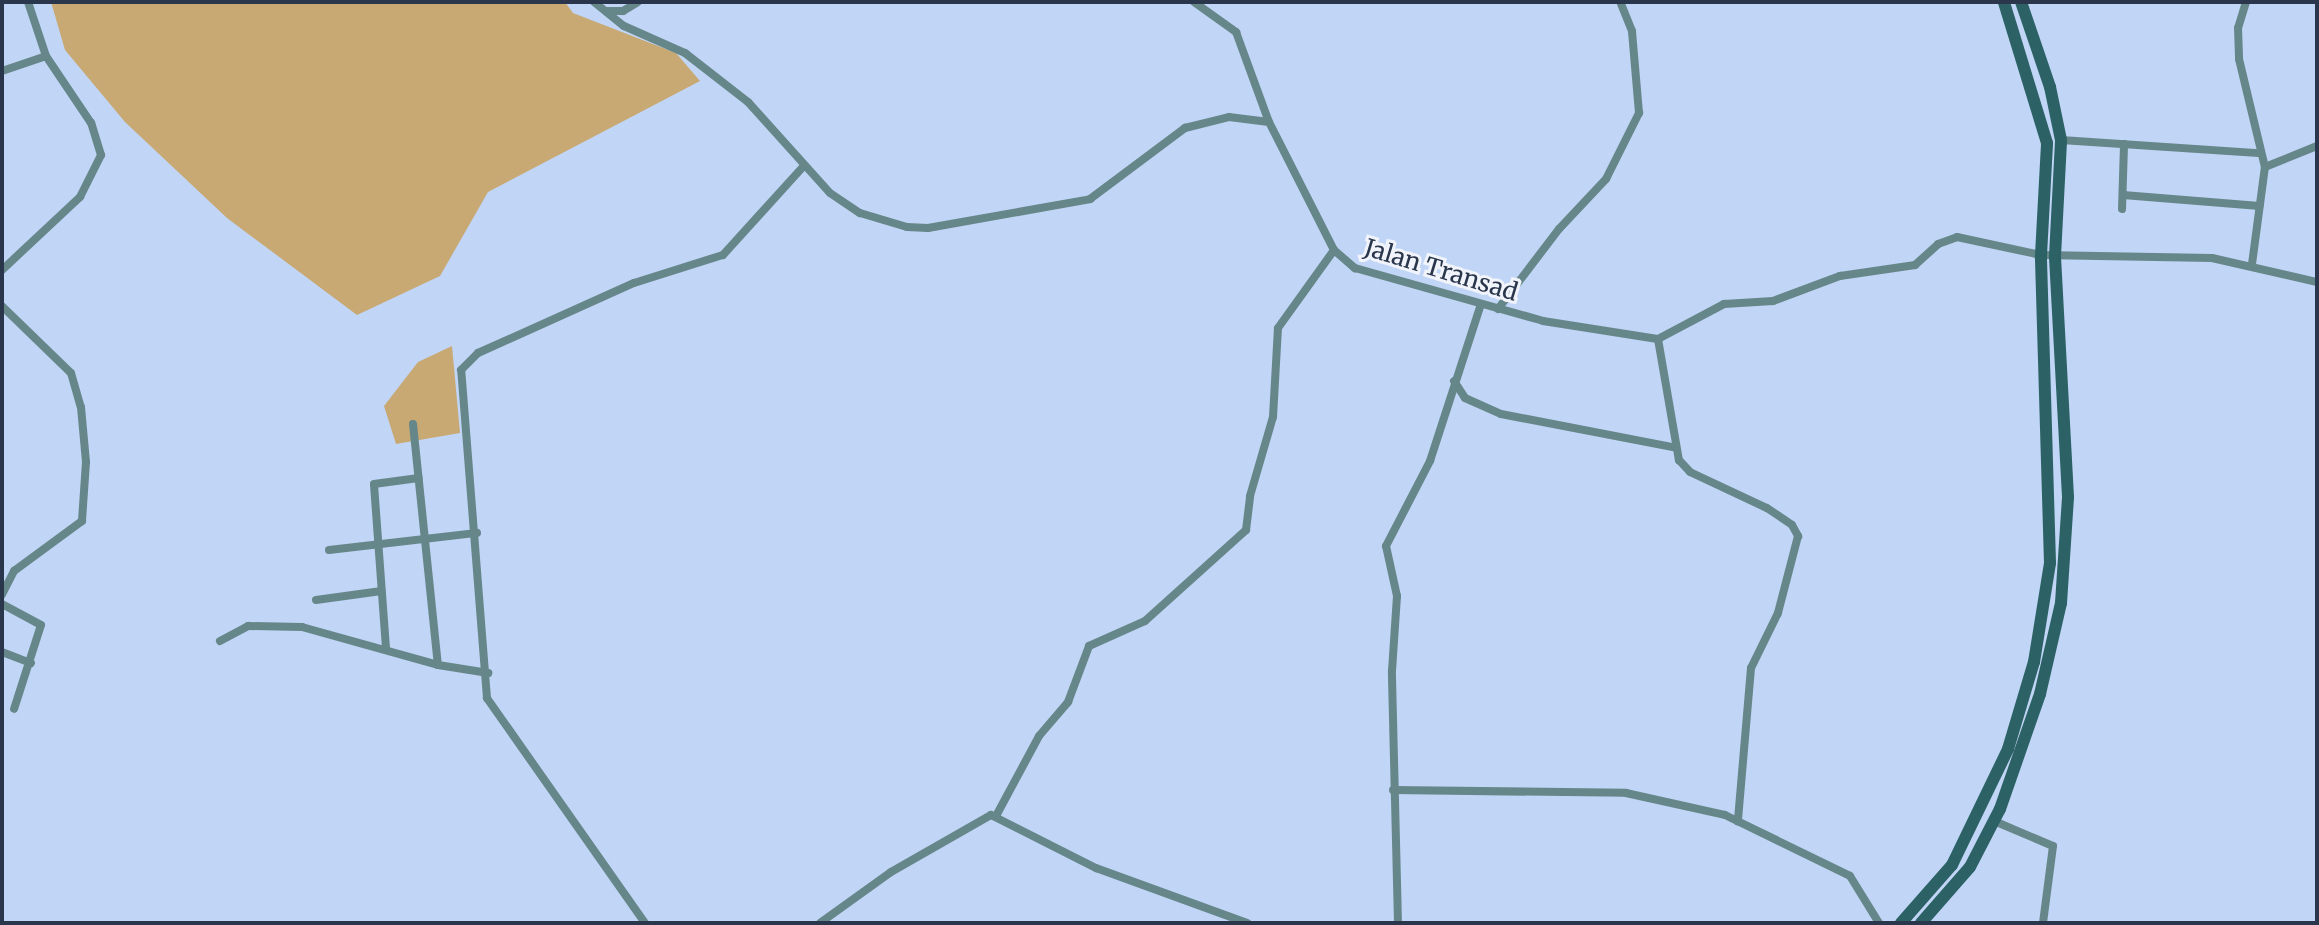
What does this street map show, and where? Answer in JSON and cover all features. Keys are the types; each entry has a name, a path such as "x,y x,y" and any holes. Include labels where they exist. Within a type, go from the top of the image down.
{"street":[{"path":"2,270 80,197 101,155 91,123 46,56 28,2"},
{"path":"594,2 604,11 685,53 748,102 802,168 860,213 928,228 1090,199 1146,153 1203,120 1269,122"},
{"path":"604,11 623,11 638,2"},
{"name":"Jalan Transad","path":"1194,2 1236,32 1269,122 1334,250 1355,268 1498,309 1658,339"},
{"path":"1498,309 1559,229 1606,179 1639,113 1632,31 1620,2"},
{"path":"1901,923 1941,882 1973,828 2008,749 2034,662 2052,509 2041,255 2047,143 2004,2"},
{"path":"1921,923 1970,867 1994,821 2040,694 2061,603 2068,497 2055,256 2061,140 2050,87 2021,2"},
{"path":"2246,2 2238,31 2239,59 2259,153 2265,167 2252,264"},
{"path":"2,71 46,56"},
{"path":"2061,140 2259,153"},
{"path":"2122,209 2124,144"},
{"path":"2265,167 2317,146"},
{"path":"645,923 493,711 487,698 488,673 477,533 460,384 465,362 634,283 723,255 802,168"},
{"path":"2123,195 2260,206"},
{"path":"1738,821 1751,668 1778,613 1798,536 1792,525 1767,508 1690,472 1673,447 1658,339 1724,304 1773,301 1840,276 1915,265 1948,238 2041,255 2252,264 2317,282"},
{"path":"996,816 1039,736 1068,702 1089,646 1145,621 1246,530 1250,496 1273,417 1278,328 1334,250"},
{"path":"1398,923 1393,790 1397,596 1386,546 1430,461 1481,304"},
{"path":"2,306 71,373 81,407 86,462 82,521 14,571 2,595"},
{"path":"1454,380 1465,398 1501,414 1673,447"},
{"path":"413,424 438,665"},
{"path":"386,648 374,483 419,478"},
{"path":"329,550 377,542 477,533"},
{"path":"316,600 381,591"},
{"path":"2,604 41,625 14,709"},
{"path":"220,641 238,629 268,623 312,628 438,665 488,673"},
{"path":"2,652 31,663"},
{"path":"1393,790 1626,793 1738,821 1850,876 1879,923"},
{"path":"820,923 891,872 981,819 996,816 1096,868 1247,923"},
{"path":"1994,821 2053,846 2043,923"}],"shaded area":[{"path":"51,2 565,2 573,13 676,53 700,81 488,192 440,276 357,315 227,218 125,122 65,50"},
{"path":"452,346 460,433 396,444 384,406 418,362"}]}
